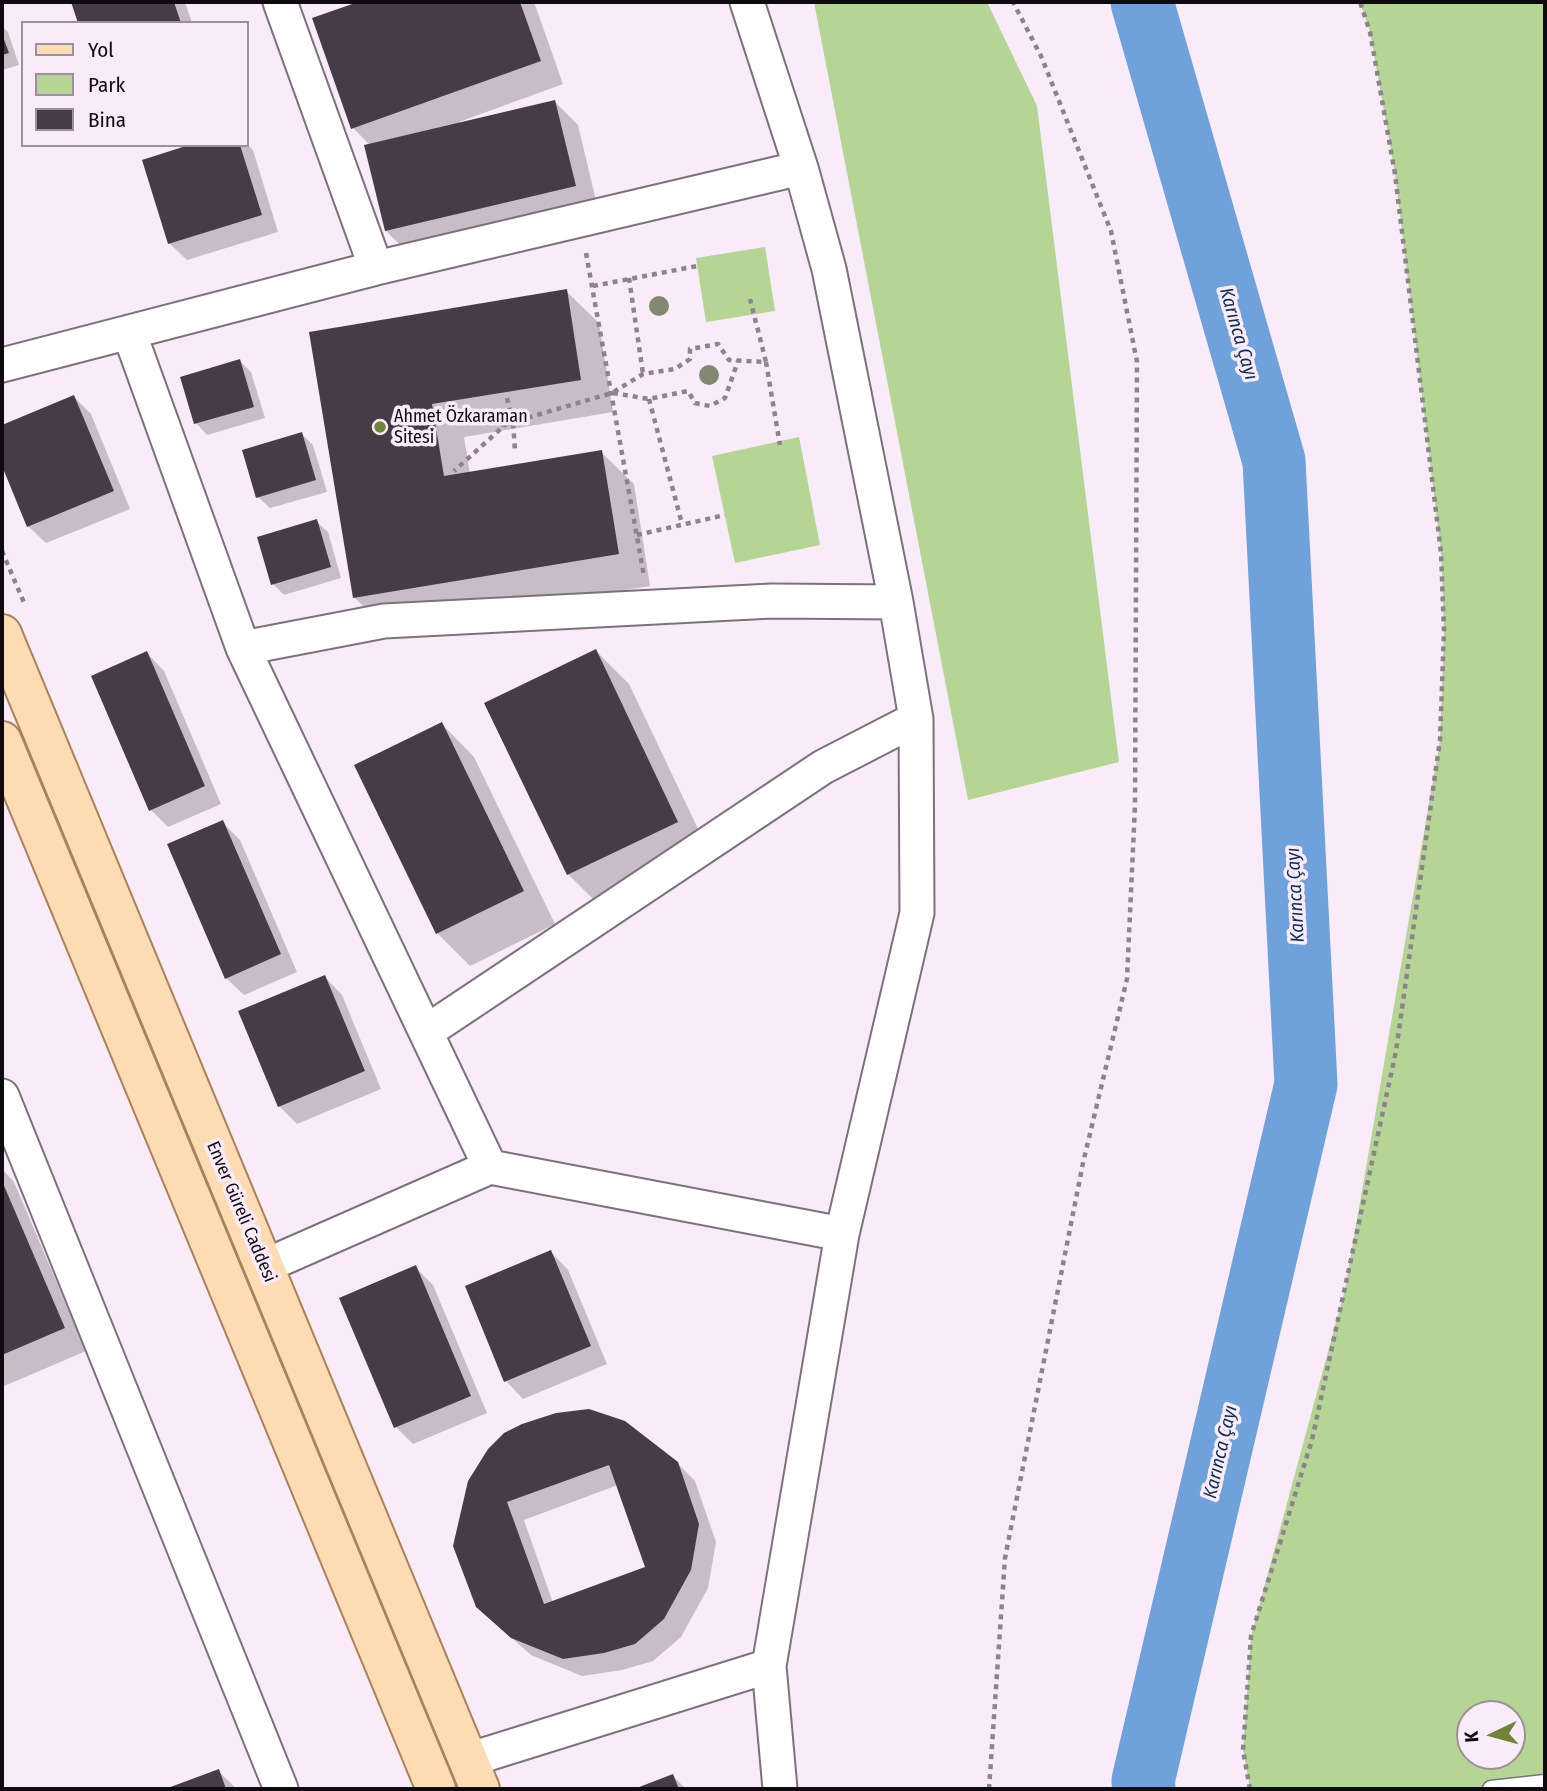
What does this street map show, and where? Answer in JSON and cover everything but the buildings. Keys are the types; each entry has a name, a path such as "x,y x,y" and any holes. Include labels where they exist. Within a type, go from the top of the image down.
{"main road":[{"name":"Enver Güreli Caddesi","path":"2,634 474,1775"},
{"path":"2,741 436,1789"}],"street":[{"path":"280,2 376,268"},
{"path":"747,2 801,168 829,269 896,603 916,719 917,914 842,1234 769,1666 780,1789"},
{"path":"2,365 376,268 801,168"},
{"path":"129,332 243,648 490,1167"},
{"path":"243,648 384,621 772,601 896,603"},
{"path":"426,1032 822,767 916,719"},
{"path":"2,1096 281,1789"},
{"path":"283,1258 490,1167 842,1234"},
{"path":"474,1775 769,1666"}],"lane":[{"path":"1491,1789 1545,1783"}],"path":[{"path":"989,1789 1005,1558 1083,1163 1127,979 1135,805 1138,362 1111,231 1041,56 1013,2"},
{"path":"1250,1789 1243,1750 1251,1636 1312,1440 1393,1064 1440,740 1444,631 1441,554 1395,174 1370,32 1360,2"},
{"path":"580,220 650,607"},
{"path":"593,286 697,266"},
{"path":"629,278 642,374"},
{"path":"750,299 766,362 780,445"},
{"path":"454,471 505,425 612,393 642,374 674,369 690,359 690,349 718,344 729,360 766,362"},
{"path":"612,393 649,399 688,391 695,403 710,406 725,398 738,362"},
{"path":"507,398 513,422 515,452"},
{"path":"649,399 682,524"},
{"path":"433,410 505,425"},
{"path":"637,535 725,515"}],"green space":[{"path":"814,2 987,2 1037,106 1119,762 968,800"},
{"path":"1360,2 1545,2 1545,1783 1491,1789 1250,1789 1243,1750 1251,1636 1345,1289 1440,740 1444,630 1441,553 1395,174 1370,32"},
{"path":"765,247 775,311 706,322 696,258"},
{"path":"799,437 820,545 735,563 712,456"}],"waterway":[{"name":"Karınca Çayı","path":"1142,2 1274,461 1306,1084 1143,1781 1144,1789"}],"place":[{"name":"Ahmet Özkaraman Sitesi","path":"380,427"}]}
